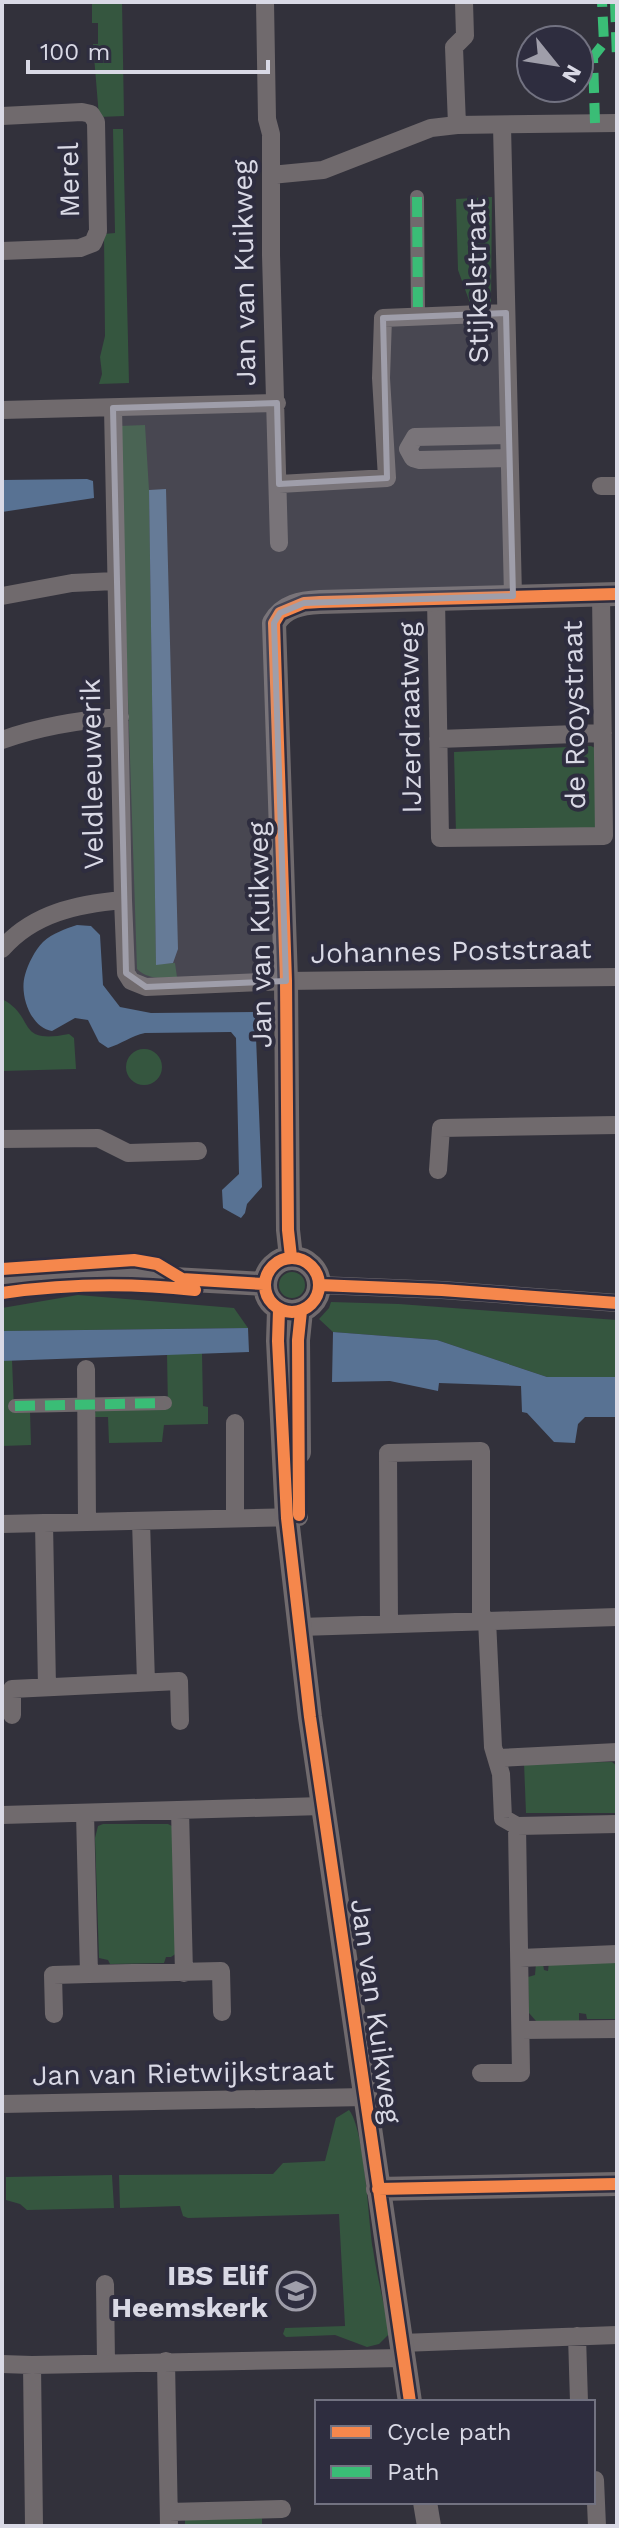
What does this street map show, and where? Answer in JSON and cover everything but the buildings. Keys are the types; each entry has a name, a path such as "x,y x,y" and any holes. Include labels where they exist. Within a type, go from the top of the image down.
{"street":[{"name":"Jan van Kuikweg","path":"265,2 267,104 271,134 279,543"},
{"path":"457,125 454,47 465,36 464,2"},
{"name":"Merel","path":"2,116 91,114 96,122 98,231 93,243 80,248 2,251"},
{"path":"271,175 323,170 431,128 617,123"},
{"name":"Stijkelstraat","path":"502,126 513,596"},
{"path":"417,197 418,315"},
{"path":"279,484 387,478 381,378 383,318 506,313"},
{"path":"2,410 277,403"},
{"name":"Veldleeuwerik","path":"113,408 126,973 137,986 146,987 286,981"},
{"path":"509,435 415,437 408,449 413,458 420,460 509,458"},
{"path":"2,596 72,583 115,581"},
{"path":"436,598 609,594"},
{"name":"de Rooystraat","path":"440,838 604,836 603,733 609,594"},
{"name":"Jan van Kuikweg","path":"291,1257 274,623 280,613 293,606 320,602 436,598"},
{"name":"IJzerdraatweg","path":"436,598 440,838"},
{"path":"2,740 28,730 73,720 120,717"},
{"path":"438,739 603,733"},
{"path":"2,949 13,936 49,916 80,904 123,900"},
{"name":"Johannes Poststraat","path":"286,981 617,977"},
{"path":"438,1170 441,1128 617,1125"},
{"path":"2,1139 98,1138 128,1153 198,1151"},
{"path":"291,1257 311,1265 319,1285 311,1305 290,1310 267,1297 264,1284 272,1265 291,1257"},
{"path":"2,1284 136,1277 264,1284"},
{"path":"319,1285 442,1290 617,1303"},
{"name":"Jan van Kuikweg","path":"290,1310 278,1341 300,1627 322,1806 410,2400"},
{"path":"86,1369 87,1522"},
{"path":"15,1406 165,1403"},
{"path":"235,1423 235,1517"},
{"path":"389,1624 388,1453 481,1451 484,1620 493,1747 501,1774 503,1818 517,1826 617,1824"},
{"path":"2,1524 293,1517"},
{"path":"141,1521 146,1682"},
{"path":"44,1523 47,1687"},
{"path":"300,1627 617,1617"},
{"path":"12,1715 12,1689 179,1681 180,1721"},
{"path":"498,1758 617,1752"},
{"path":"2,1815 322,1806"},
{"path":"180,1810 184,1973"},
{"path":"85,1813 89,1974"},
{"path":"481,2073 521,2073 517,1826"},
{"path":"520,1958 617,1954"},
{"path":"54,2014 53,1975 221,1971 222,2012"},
{"path":"521,2030 617,2029"},
{"name":"Jan van Rietwijkstraat","path":"2,2104 365,2097"},
{"path":"378,2189 617,2184"},
{"path":"105,2284 106,2363"},
{"path":"2,2364 402,2351 617,2335"},
{"path":"577,2336 579,2400"},
{"path":"166,2361 169,2519 273,2515"},
{"path":"32,2365 34,2526"},
{"path":"595,2480 597,2526"},
{"path":"425,2504 429,2526"}],"highlighted area":[{"path":"506,313 513,596 304,603 280,613 274,623 286,981 146,987 126,973 113,408 277,403 279,484 387,478 383,318"}],"green space":[{"path":"92,2 122,2 124,116 99,117 93,44 98,44 98,23 92,23"},
{"path":"113,129 123,129 129,383 99,384 105,336 104,234 115,233"},
{"path":"492,197 491,304 470,303 458,270 456,199"},
{"path":"145,425 149,490 156,964 175,963 177,977 166,978 151,977 137,969 119,426"},
{"path":"591,746 599,750 600,828 456,834 454,752"},
{"path":"2,999 13,1006 33,1033 40,1036 69,1034 74,1038 76,1069 2,1071"},
{"path":"144,1049 156,1055 162,1067 156,1079 144,1085 132,1079 126,1067 132,1055"},
{"path":"292,1272 301,1276 305,1285 301,1294 292,1298 283,1294 279,1285 283,1276"},
{"path":"78,1295 234,1308 248,1328 2,1331 2,1308"},
{"path":"331,1302 617,1320 617,1377 547,1377 437,1340 333,1332 319,1319"},
{"path":"202,1353 203,1406 208,1407 208,1424 164,1425 162,1442 109,1443 108,1417 92,1417 97,1410 168,1408 167,1354"},
{"path":"12,1360 14,1410 30,1411 31,1445 2,1446 2,1361"},
{"path":"612,1762 617,1766 616,1813 526,1813 524,1763"},
{"path":"98,1826 172,1826 177,1953 166,1957 164,1963 110,1964 108,1960 99,1958 95,1838"},
{"path":"549,1962 617,1962 617,2019 587,2019 586,2014 579,2013 579,2022 536,2021 529,2013 528,1977 535,1975 536,1963 543,1964 544,1970 548,1971"},
{"path":"349,2110 359,2136 373,2249 389,2334 379,2344 367,2347 335,2335 286,2337 283,2334 285,2328 345,2326 339,2214 188,2218 183,2216 180,2206 120,2208 119,2175 273,2174 283,2163 325,2161 336,2118"},
{"path":"112,2175 114,2208 27,2210 20,2204 6,2200 6,2177"},
{"path":"262,2515 262,2526 185,2526 185,2520"}],"water":[{"path":"2,480 93,481 94,498 2,512"},
{"path":"166,489 178,949 173,963 156,965 149,490"},
{"path":"77,925 91,926 100,935 103,985 120,1007 151,1013 255,1012 262,1187 247,1204 241,1218 223,1208 222,1190 239,1174 236,1038 231,1032 145,1033 108,1048 99,1042 88,1020 75,1018 52,1031 38,1024 28,1009 24,992 25,975 37,949 47,939"},
{"path":"248,1328 249,1352 2,1361 2,1331"},
{"path":"333,1332 437,1340 547,1377 617,1377 617,1417 585,1417 578,1424 575,1443 554,1442 527,1413 522,1412 521,1386 439,1383 438,1391 390,1381 332,1382"}],"marked path":[{"path":"595,123 593,57 604,43 602,2"},
{"path":"615,2 617,59"},
{"path":"417,197 418,315"},
{"path":"15,1406 165,1403"}],"cycle path":[{"path":"280,613 304,603 320,602 617,594"},
{"path":"280,613 274,623 291,1257"},
{"path":"292,1258 311,1266 319,1285 311,1304 292,1312 273,1304 265,1285 273,1266 292,1258"},
{"path":"2,1269 134,1260 157,1264 182,1279 264,1284"},
{"path":"319,1285 442,1290 617,1303"},
{"path":"2,1293 98,1286 195,1290"},
{"path":"279,1310 287,1518 310,1717 410,2400"},
{"path":"299,1515 298,1340 301,1311"},
{"path":"378,2189 617,2184"}],"place":[{"name":"IBS Elif Heemskerk","path":"296,2291"}]}
